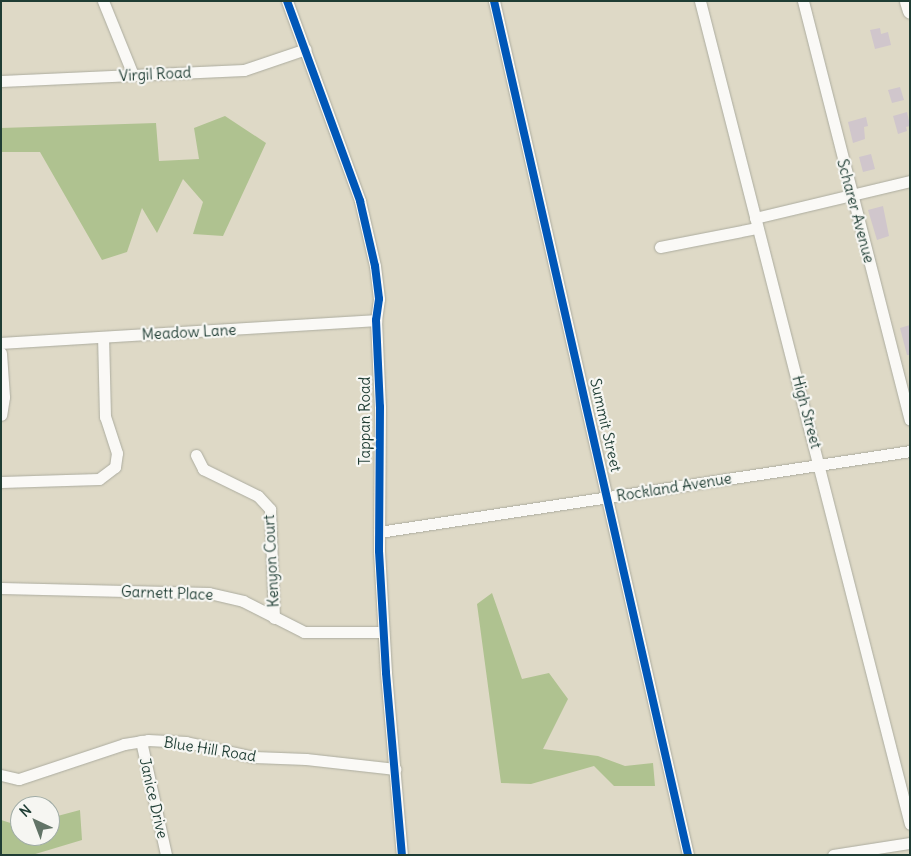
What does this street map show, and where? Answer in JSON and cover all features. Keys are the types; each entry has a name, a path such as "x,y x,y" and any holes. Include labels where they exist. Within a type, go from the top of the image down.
{"main road":[{"path":"907,1 910,11"}],"street":[{"path":"103,1 133,75"},
{"name":"Tappan Road","path":"287,1 306,49 369,233 379,299 376,320 380,408 379,532 384,632 402,855"},
{"name":"Summit Street","path":"494,1 688,855"},
{"name":"High Street","path":"700,1 756,223 820,463 910,824"},
{"name":"Scharer Avenue","path":"803,1 910,420"},
{"name":"Virgil Road","path":"1,81 249,69 306,49"},
{"path":"660,247 756,223 852,194 910,181"},
{"name":"Meadow Lane","path":"1,343 376,320"},
{"path":"1,482 99,479 115,467 117,452 105,417 103,337"},
{"path":"1,353 1,415"},
{"name":"Rockland Avenue","path":"379,532 608,498 820,463 910,451"},
{"name":"Kenyon Court","path":"196,455 203,470 258,496 270,509 274,618"},
{"name":"Garnett Place","path":"1,588 209,593 243,601 291,628 317,634 384,632"},
{"name":"Blue Hill Road","path":"1,775 19,779 141,741 167,740 247,756 306,759 394,769"},
{"name":"Janice Drive","path":"141,741 166,855"},
{"path":"833,855 910,842"}],"green space":[{"path":"225,116 266,143 223,236 193,234 203,202 183,179 157,233 142,208 127,252 102,260 40,152 1,152 1,128 156,123 159,161 199,159 194,128"},
{"path":"492,593 522,679 549,673 568,699 543,749 598,756 625,766 653,763 655,786 614,786 594,766 531,784 501,783 477,604"},
{"path":"80,810 82,840 32,855 1,855 1,820 10,823 10,846 60,846 60,815"}],"building":[{"path":"880,28 881,34 888,32 891,45 875,49 870,30"},
{"path":"900,87 904,100 892,103 888,90"},
{"path":"907,112 910,126 906,127 907,131 898,134 893,116"},
{"path":"866,117 868,126 864,127 865,139 853,143 848,122"},
{"path":"871,154 875,169 863,172 859,157"},
{"path":"883,206 889,236 877,240 868,210"},
{"path":"910,325 910,355 907,355 900,328"}],"cycle path":[{"path":"287,1 360,201 375,266 379,299 376,320 380,407 379,551 386,673 402,855"},
{"path":"494,1 688,855"}]}
